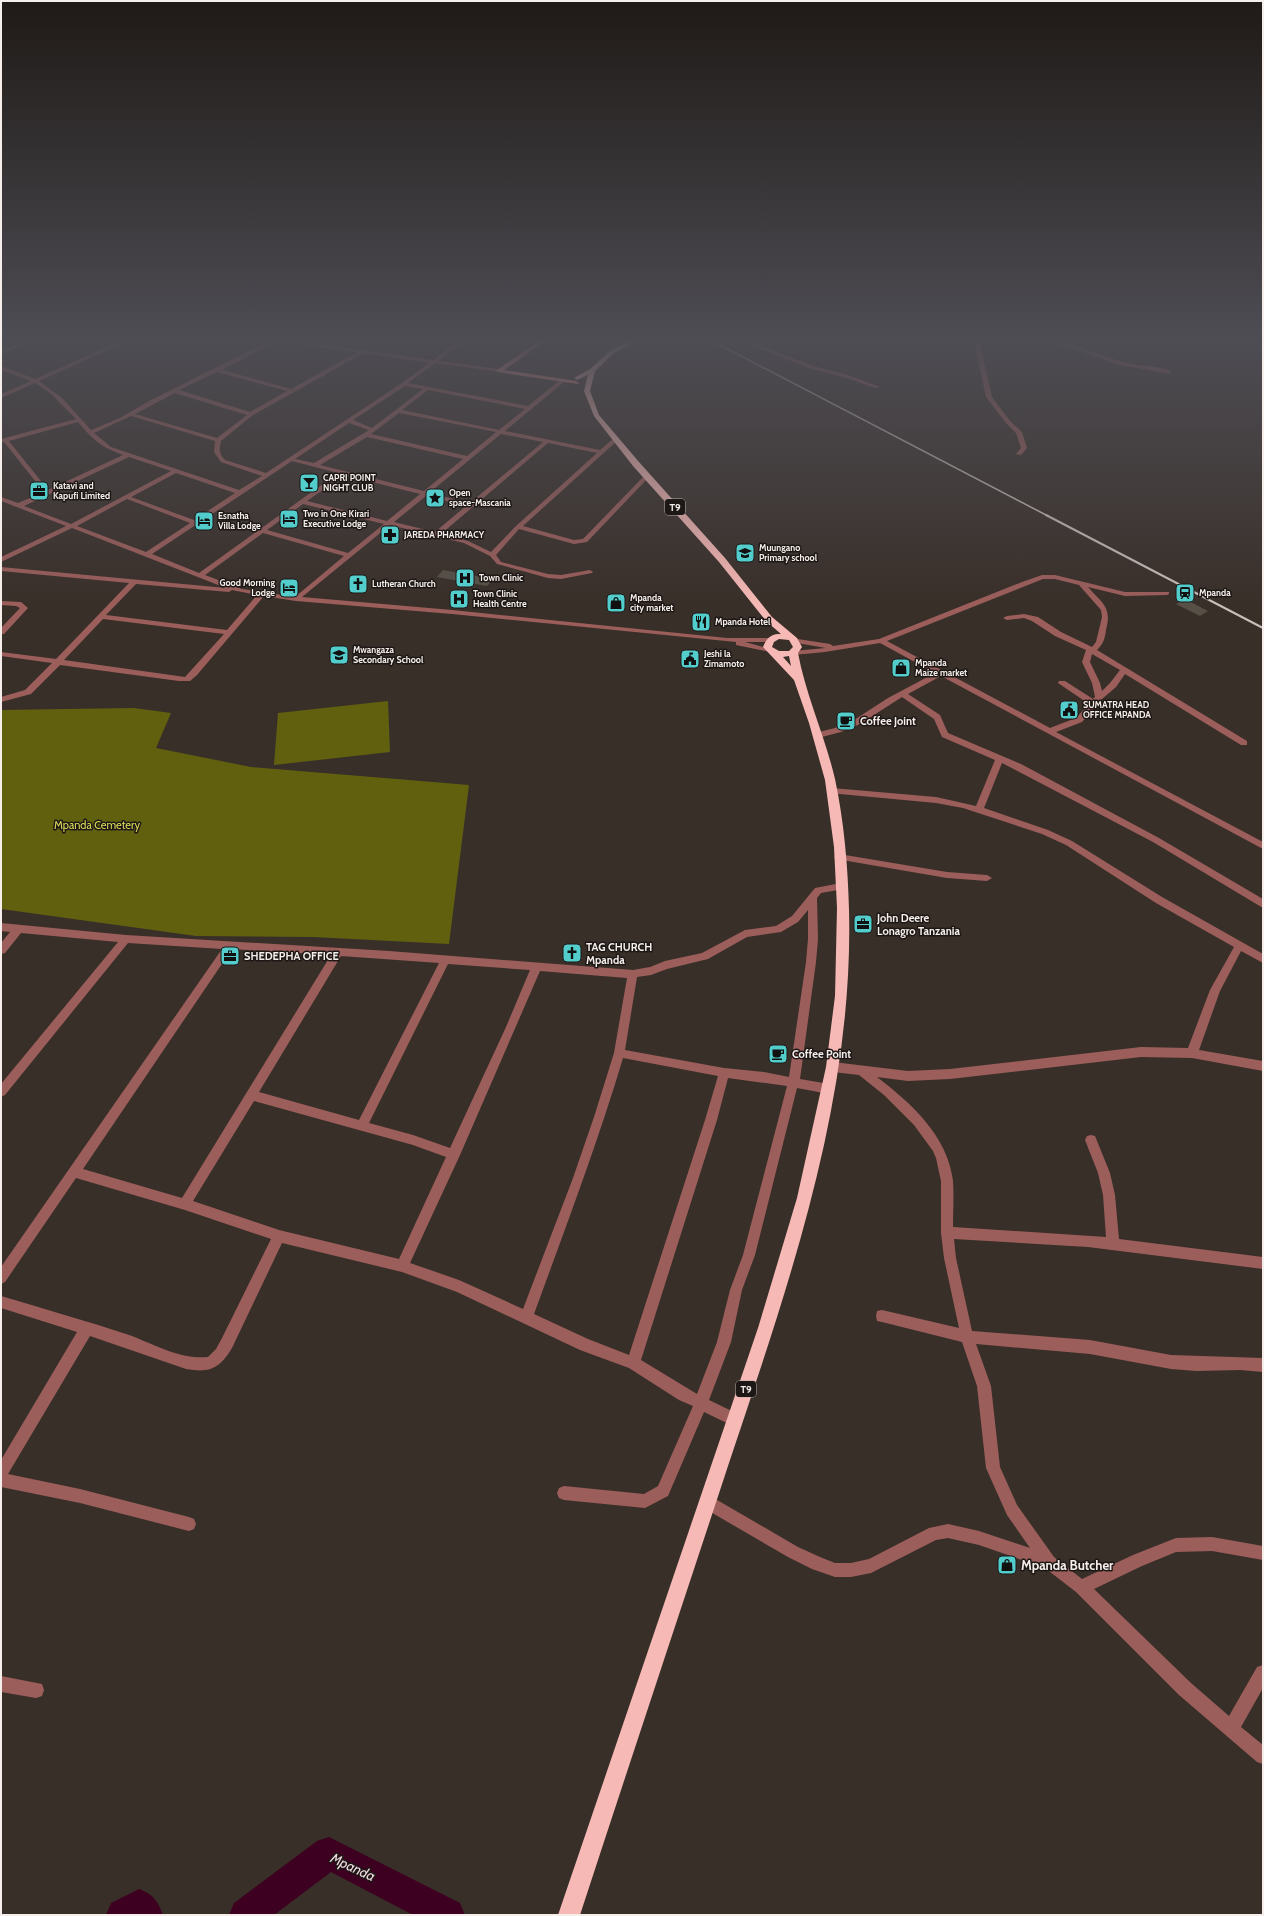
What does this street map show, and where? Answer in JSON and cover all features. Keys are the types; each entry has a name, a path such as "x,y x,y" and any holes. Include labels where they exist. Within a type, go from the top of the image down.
{"highway":[{"name":"T9","path":"569,1915 766,1328 804,1198 833,1067 841,996 843,949 843,908 840,856 832,791 818,735 798,679 793,653 798,647 781,627 769,619 722,560 604,426"},
{"path":"769,619 770,639 767,647 772,652 787,654 793,653"},
{"path":"770,639 783,636 792,639"},
{"name":"T9","path":"772,652 798,679"}],"street":[{"path":"48,493 3,441 56,426"},
{"path":"85,426 96,440 109,448 241,493"},
{"path":"89,432 102,426"},
{"path":"172,426 218,440"},
{"path":"235,426 218,440 216,452 218,456 224,461 266,475"},
{"path":"146,555 341,426"},
{"path":"363,426 373,430"},
{"path":"316,465 378,426"},
{"path":"475,426 601,452"},
{"path":"296,599 508,426"},
{"path":"1013,426 1021,436 1024,448 1019,454"},
{"path":"366,435 468,458"},
{"path":"492,555 518,527 615,440"},
{"path":"436,534 546,442"},
{"path":"109,448 110,462"},
{"path":"18,506 130,454"},
{"path":"290,459 470,505"},
{"path":"1,560 72,526 177,470"},
{"path":"200,575 344,472"},
{"path":"518,527 574,542 585,541 647,476"},
{"path":"126,497 196,523"},
{"path":"1,499 241,591"},
{"path":"303,502 466,542 492,555 494,560 499,563 548,576 562,577 590,572"},
{"path":"263,531 350,556"},
{"path":"1,569 241,591 296,599 727,640 770,639"},
{"path":"793,653 882,641 1042,577 1055,577 1125,594 1167,593"},
{"path":"3,701 28,692 134,582"},
{"path":"1082,584 1104,610 1106,616 1100,642 1092,650 1086,662 1096,682 1099,696"},
{"path":"1,654 182,680 194,673 262,594"},
{"path":"1,603 18,604 24,608 1,632"},
{"path":"1007,618 1024,616 1035,619 1058,634 1092,650 1244,743"},
{"path":"101,617 229,632"},
{"path":"792,639 840,647"},
{"path":"727,640 772,652"},
{"path":"882,641 1263,846"},
{"path":"1050,731 1079,720 1099,696 1113,685 1124,670"},
{"path":"818,735 852,724 902,694 942,673"},
{"path":"1062,683 1093,703"},
{"path":"902,694 936,717 940,721 941,730 945,735 1000,758 1156,840 1263,904"},
{"path":"979,809 1000,758"},
{"path":"832,791 936,800 979,809 1033,827 1069,843 1159,900 1263,959"},
{"path":"840,856 947,875 987,878"},
{"path":"1,927 126,939 389,955 633,974 651,971 665,965 704,956 745,934 778,929 795,919 818,890 841,887"},
{"path":"564,1493 645,1501 663,1491 701,1403 724,1342 736,1290 749,1255 793,1081 800,1049 811,962 813,939 812,897"},
{"path":"1,950 18,929"},
{"path":"1,1092 126,939"},
{"path":"1192,1053 1215,990 1240,945"},
{"path":"1,1278 228,946"},
{"path":"185,1204 338,953"},
{"path":"362,1125 445,960"},
{"path":"402,1266 454,1155 511,1027 536,966"},
{"path":"526,1317 579,1178 619,1053 633,974"},
{"path":"619,1053 724,1073 793,1081 829,1089"},
{"path":"833,1067 864,1072 908,1076 950,1074 1121,1053 1192,1053 1263,1066"},
{"path":"864,1072 910,1112 937,1147 945,1166 947,1181 947,1233 967,1337 984,1386 992,1468 1012,1510 1049,1562 1081,1587 1185,1689 1263,1756"},
{"path":"633,1363 711,1120 724,1073"},
{"path":"251,1095 414,1140 454,1155"},
{"path":"1091,1140 1104,1173 1109,1195 1113,1244"},
{"path":"74,1172 185,1204 279,1236 402,1266 459,1286 585,1345 633,1363 684,1395 735,1420"},
{"path":"947,1233 1113,1244 1263,1263"},
{"path":"1,1302 88,1328 185,1361 203,1364 212,1362 218,1357 227,1343 279,1236"},
{"path":"882,1316 967,1337 1090,1347 1171,1362 1240,1363 1263,1365"},
{"path":"1,1473 88,1328"},
{"path":"1,1480 80,1496 189,1524"},
{"path":"707,1502 794,1552 817,1564 835,1570 851,1570 871,1566 934,1534 948,1531 979,1538 1049,1562"},
{"path":"1081,1587 1138,1560 1176,1545 1212,1544 1263,1553"},
{"path":"1231,1729 1263,1673"},
{"path":"1,1684 36,1690"}],"green space":[{"path":"388,701 390,752 274,765 278,713"},
{"name":"Mpanda Cemetery","path":"134,708 171,713 156,748 251,767 469,785 449,944 313,937 196,936 1,909 1,710"}],"building":[{"name":"Town Clinic","path":"443,570 493,579 487,586 437,577"},
{"name":"Mpanda","path":"1185,599 1208,611 1200,616 1176,604"}],"waterway":[{"name":"Mpanda","path":"246,1915 329,1853 448,1915"},
{"name":"Mpanda","path":"123,1915 139,1906 146,1915"}],"railway":[{"path":"876,426 1048,516"},
{"path":"1046,515 1263,628"}],"place":[{"name":"CAPRI POINT NIGHT CLUB","path":"309,483"},
{"name":"Katavi and Kapufi Limited","path":"39,491"},
{"name":"Open space-Mascania","path":"435,498"},
{"name":"Two in One Kirari Executive Lodge","path":"289,519"},
{"name":"Esnatha Villa Lodge","path":"204,521"},
{"name":"JAREDA PHARMACY","path":"390,535"},
{"name":"Muungano Primary school","path":"745,553"},
{"name":"Town Clinic","path":"465,578"},
{"name":"Lutheran Church","path":"358,584"},
{"name":"Good Morning Lodge","path":"289,588"},
{"name":"Mpanda","path":"1185,593"},
{"name":"Town Clinic Health Centre","path":"459,599"},
{"name":"Mpanda city market","path":"616,603"},
{"name":"Mpanda Hotel","path":"701,622"},
{"name":"Mwangaza Secondary School","path":"339,655"},
{"name":"Jeshi la Zimamoto","path":"690,659"},
{"name":"Mpanda Maize market","path":"901,668"},
{"name":"SUMATRA HEAD OFFICE MPANDA","path":"1069,710"},
{"name":"Coffee Joint","path":"846,721"},
{"name":"John Deere Lonagro Tanzania","path":"863,924"},
{"name":"TAG CHURCH Mpanda","path":"572,953"},
{"name":"SHEDEPHA OFFICE","path":"230,956"},
{"name":"Coffee Point","path":"778,1054"},
{"name":"Mpanda Butcher","path":"1007,1565"}]}
